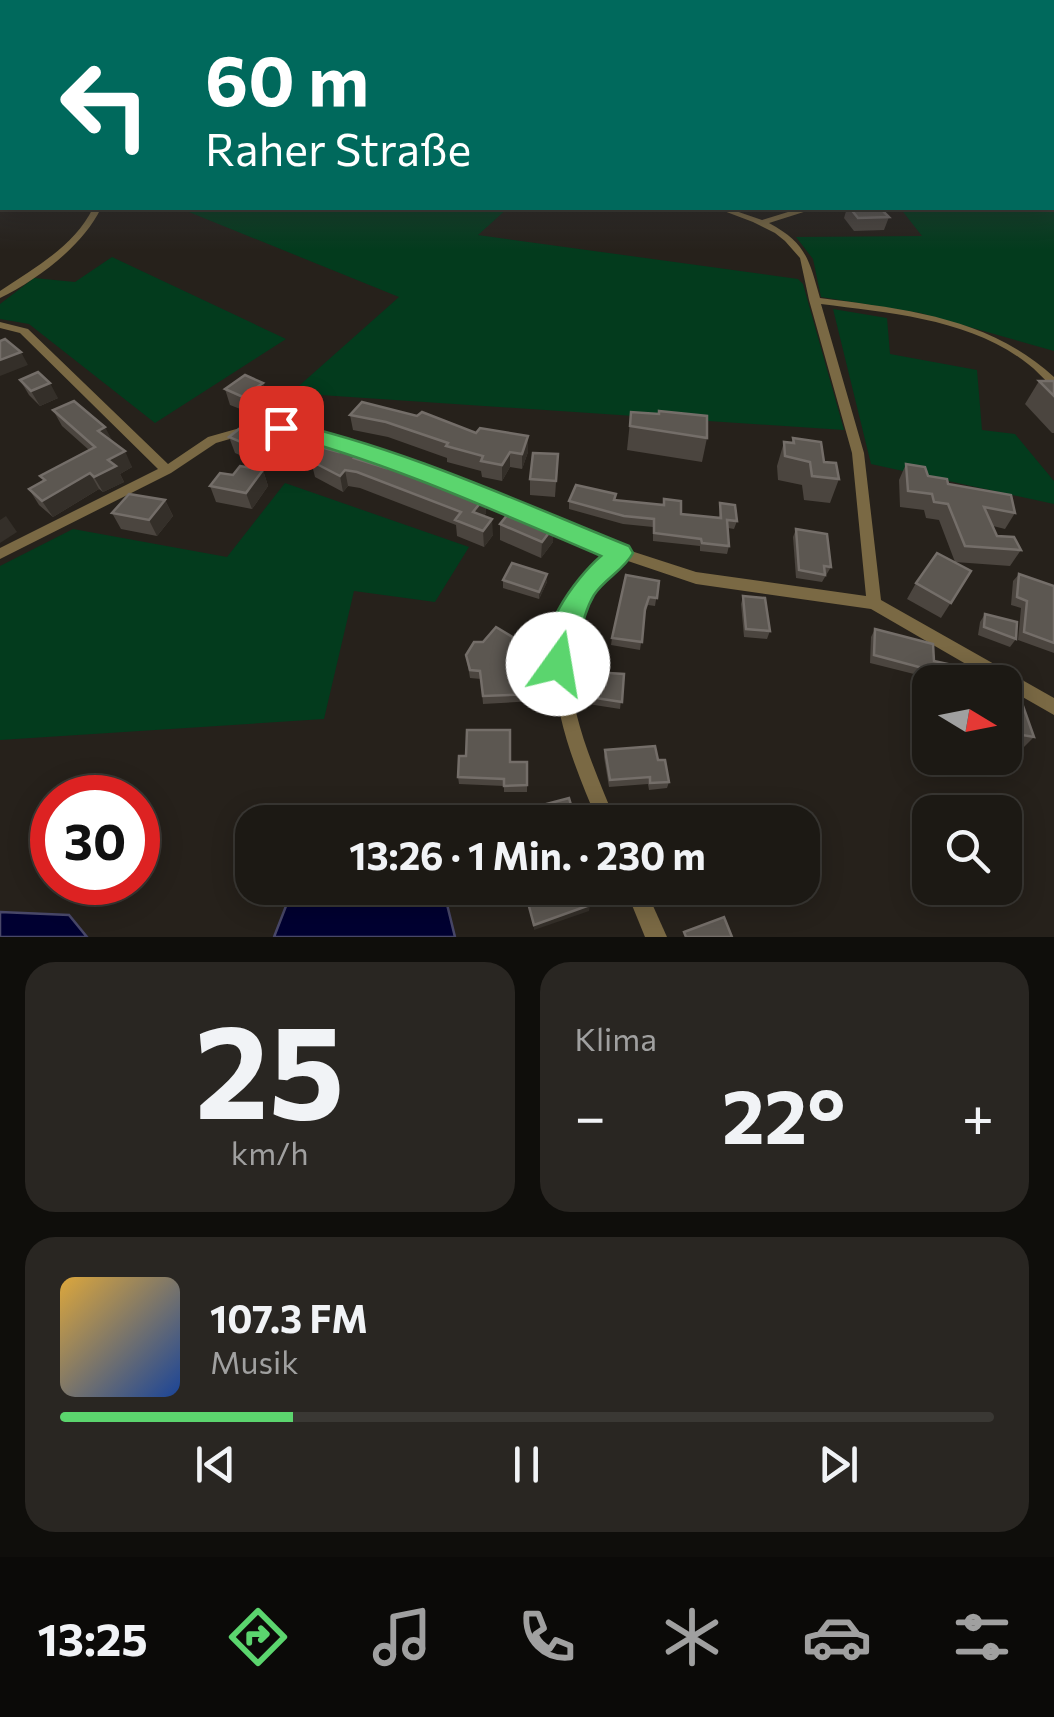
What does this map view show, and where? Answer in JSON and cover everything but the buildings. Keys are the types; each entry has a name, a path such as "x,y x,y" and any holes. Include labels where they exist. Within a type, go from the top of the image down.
{"street":[{"path":"0,295 76,240 91,226 97,210"},
{"path":"726,210 763,222 799,250 858,453 874,603"},
{"path":"763,222 802,210"},
{"path":"814,300 984,334 1018,349 1054,383"},
{"path":"0,325 24,332 166,470"},
{"path":"0,554 166,470 212,440 254,428 281,428 323,437 428,474 620,553 696,578 874,603 1054,707"},
{"path":"600,805 575,746 558,664 574,607 588,583 620,553"},
{"path":"642,905 656,937"}],"green space":[{"path":"184,210 506,210 478,235 798,279 803,284 844,430 291,393 399,297"},
{"path":"902,210 1054,210 1054,351 920,313 821,297 813,259 796,237 922,236"},
{"path":"112,257 286,339 155,423 29,324 0,319 0,304 34,278 75,282"},
{"path":"833,309 887,318 890,354 977,370 982,430 1015,434 1054,481 1054,504 871,464"},
{"path":"285,483 469,547 435,602 354,591 324,719 0,740 0,566 73,529 227,557"}],"shaded area":[{"path":"286,905 447,905 455,937 274,937"},
{"path":"0,912 69,915 87,937 0,937"}],"route":[{"path":"281,428 323,437 428,474 620,553 588,583 568,619 558,664"}]}
